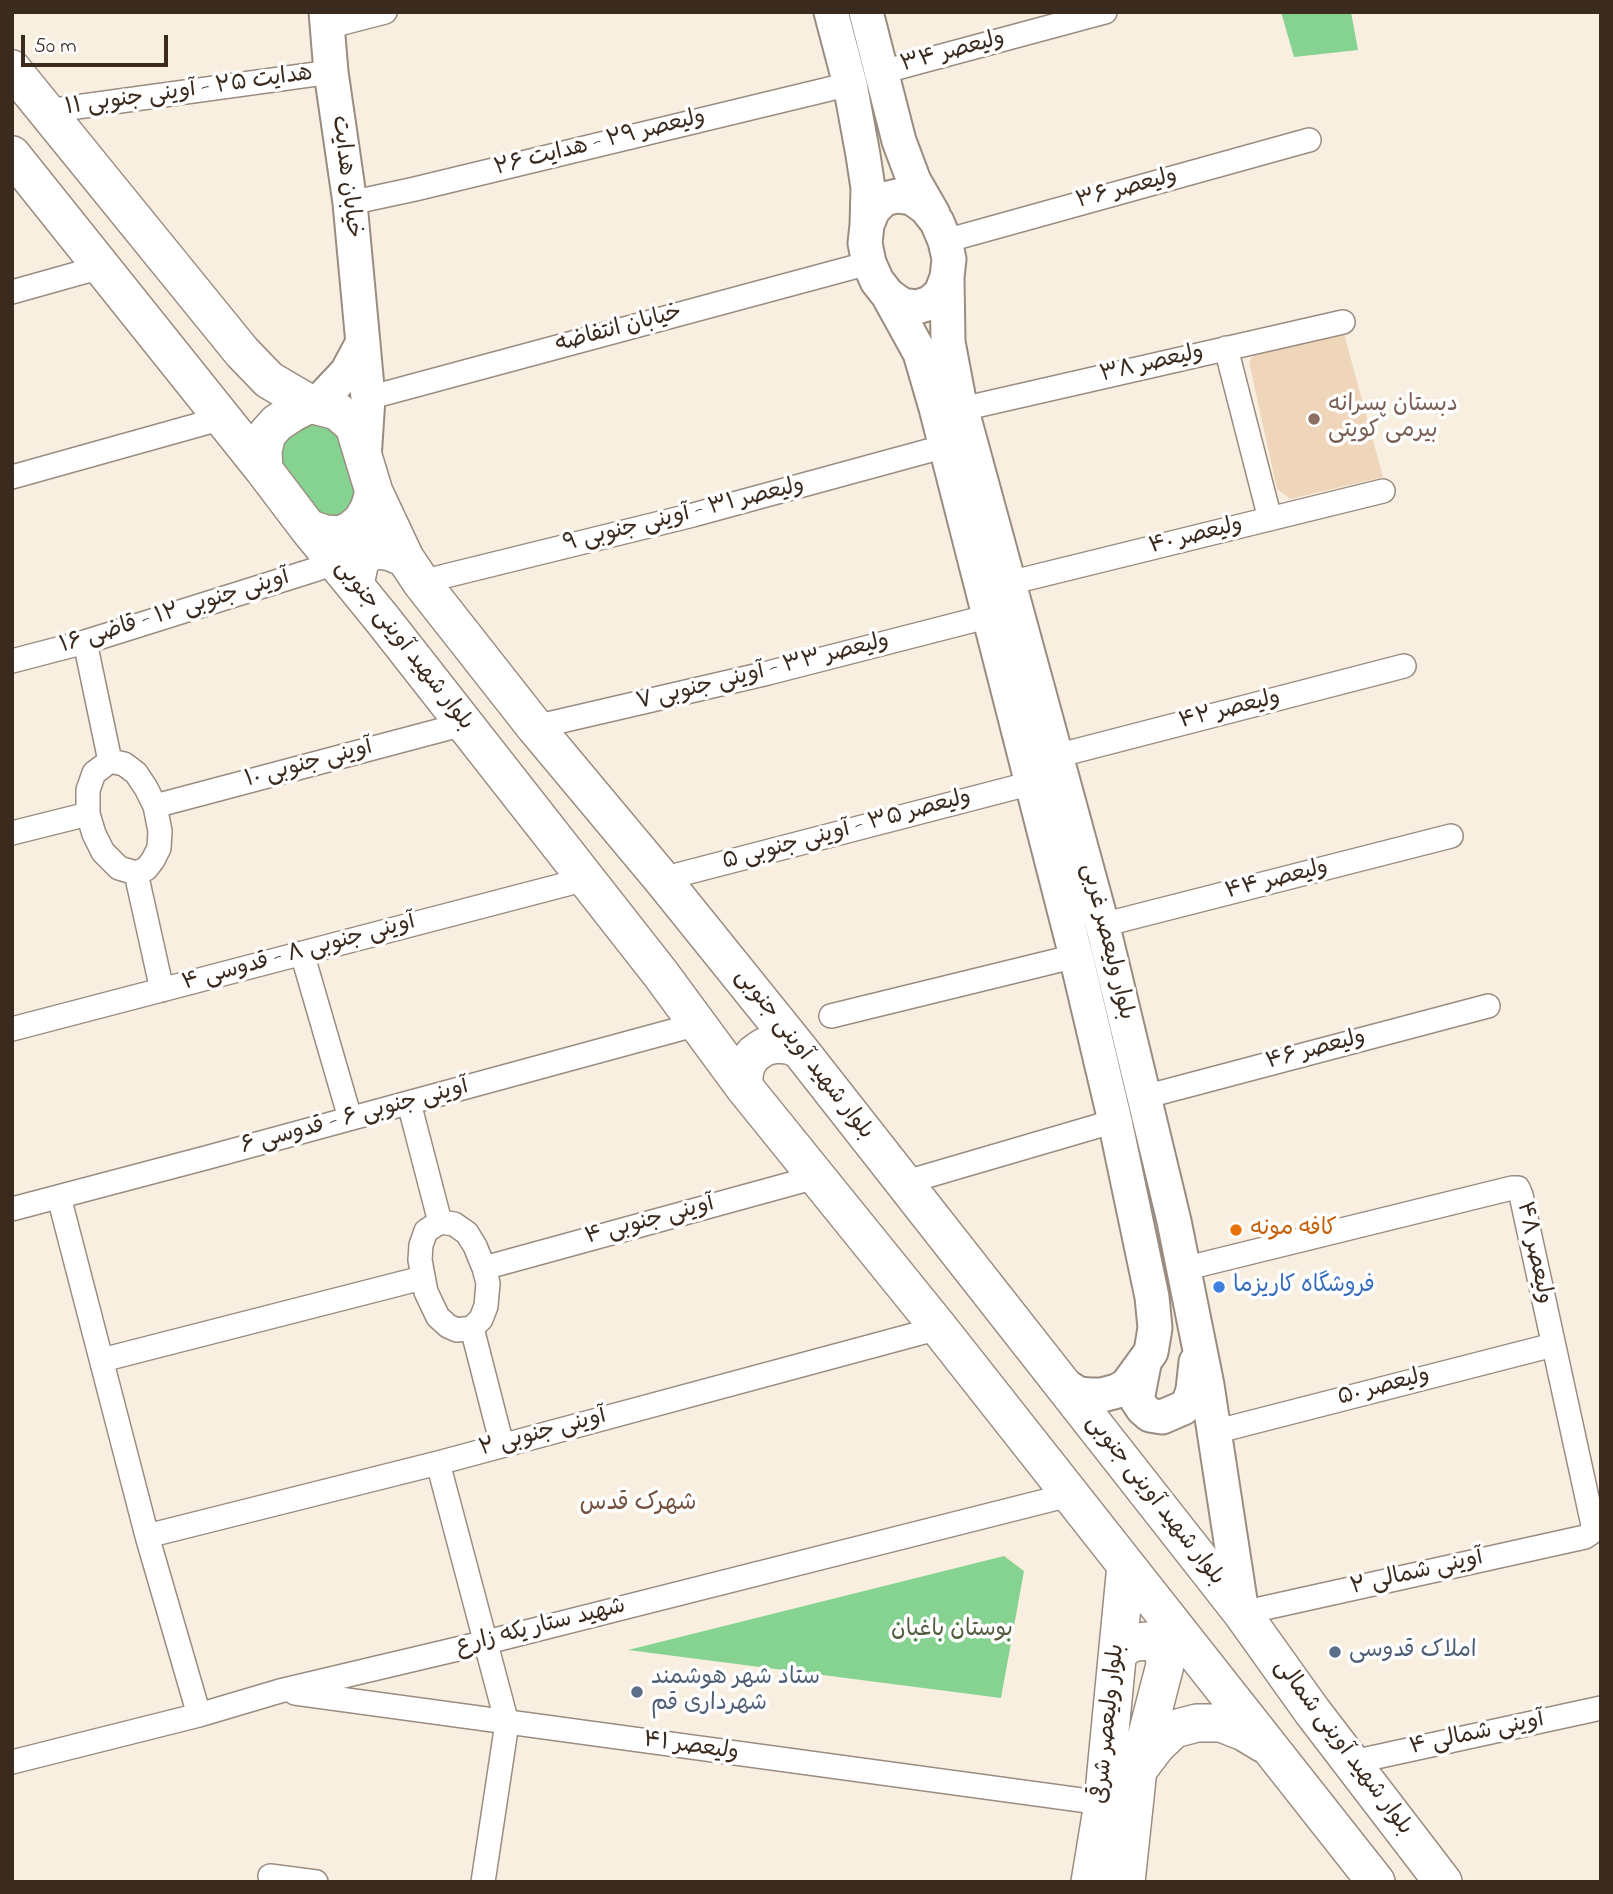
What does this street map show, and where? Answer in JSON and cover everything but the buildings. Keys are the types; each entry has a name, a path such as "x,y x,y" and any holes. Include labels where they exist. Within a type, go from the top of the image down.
{"main road":[{"path":"831,12 850,84 869,188 865,243 869,263 877,281 888,295 902,304 917,307 930,303 941,293 947,277 949,259 941,231 914,181 900,141 866,12"},
{"name":"خیابان هدایت","path":"327,20 331,72 350,202 363,342 368,398 369,475"},
{"path":"12,69 234,342 269,380 313,405 337,411 354,426 369,475 369,509 361,522 340,535 325,534 308,528 12,155"},
{"path":"867,225 873,210 884,199 897,195 912,198 926,208 941,231"},
{"name":"بلوار ولیعصر غربی","path":"947,277 948,342 962,409 1102,925 1174,1221 1199,1337 1242,1613"},
{"name":"بلوار ولیعصر غربی","path":"888,295 920,353 946,446 1076,956 1115,1121 1153,1308 1155,1328 1150,1352 1127,1385 1102,1395 1079,1394 1061,1383"},
{"path":"264,470 263,451 267,434 292,412 313,405 347,372 363,342"},
{"path":"223,418 244,418 258,409 266,394 269,380"},
{"name":"بلوار شهید آوینی جنوبی","path":"369,475 413,570 536,727 799,1049 1242,1613"},
{"name":"بلوار شهید آوینی جنوبی","path":"308,528 586,879 744,1087 939,1328 1271,1749"},
{"path":"346,574 359,565 365,554 377,550 391,552 413,570"},
{"path":"744,1087 747,1063 764,1047 776,1044 799,1049"},
{"path":"1144,1364 1138,1400 1143,1409 1150,1415 1163,1417 1174,1413 1189,1402 1194,1390 1199,1337"},
{"name":"بلوار ولیعصر شرقی","path":"1090,1882 1103,1803 1126,1565"},
{"name":"بلوار شهید آوینی شمالی","path":"1242,1613 1312,1711 1443,1882"},
{"name":"بلوار ولیعصر شرقی","path":"1118,1653 1128,1645 1148,1641 1158,1645 1164,1654 1165,1665 1138,1769 1126,1882"},
{"path":"1138,1769 1174,1729 1197,1723 1221,1723 1244,1732 1271,1749 1377,1882"}],"street":[{"path":"327,20 385,12"},
{"name":"ولیعصر ۳۴","path":"882,72 1105,12"},
{"name":"هدایت ۲۵ - آوینی جنوبی ۱۱","path":"47,111 331,72"},
{"name":"ولیعصر ۲۹ - هدایت ۲۶","path":"350,202 429,186 850,84"},
{"name":"ولیعصر ۳۶","path":"941,231 1309,140"},
{"name":"خیابان انتفاضه","path":"368,398 869,263"},
{"path":"12,292 101,267"},
{"name":"ولیعصر ۳۸","path":"962,409 1343,322"},
{"path":"1226,348 1270,519"},
{"path":"12,477 223,418"},
{"name":"ولیعصر ۳۱ - آوینی جنوبی ۹","path":"413,570 693,515 946,446"},
{"name":"ولیعصر ۴۰","path":"1009,583 1383,491"},
{"name":"آوینی جنوبی ۱۲ - قاضی ۱۶","path":"12,661 85,642 317,569 346,574"},
{"name":"ولیعصر ۳۳ - آوینی جنوبی ۷","path":"536,727 990,617"},
{"path":"85,642 110,761"},
{"name":"ولیعصر ۴۲","path":"1056,756 1404,666"},
{"name":"آوینی جنوبی ۱۰","path":"155,806 464,724"},
{"path":"110,761 124,764 136,773 155,806 160,831 159,848 153,860 146,869 136,873 119,868 103,852 88,814 88,790 94,773 110,761"},
{"name":"ولیعصر ۳۵ - آوینی جنوبی ۵","path":"662,879 1032,783"},
{"path":"12,833 88,814"},
{"name":"ولیعصر ۴۴","path":"1102,925 1451,836"},
{"path":"136,873 162,990"},
{"name":"آوینی جنوبی ۸ - قدوسی ۴","path":"12,1029 586,879"},
{"path":"302,953 350,1118"},
{"path":"831,1016 1076,956"},
{"name":"ولیعصر ۴۶","path":"1144,1097 1488,1006"},
{"name":"آوینی جنوبی ۶ - قدوسی ۶","path":"12,1209 698,1024"},
{"path":"409,1103 440,1222"},
{"path":"903,1183 1115,1121"},
{"name":"آوینی جنوبی ۴","path":"484,1268 816,1177"},
{"name":"ولیعصر ۴۸","path":"1183,1269 1518,1188 1593,1525 1591,1533"},
{"path":"59,1197 147,1536 199,1716"},
{"path":"440,1222 454,1224 467,1233 484,1268 488,1283 486,1306 481,1319 472,1328 457,1330 448,1326 438,1317 431,1305 422,1278 421,1245 426,1231 440,1222"},
{"path":"102,1360 422,1278"},
{"path":"472,1328 502,1445"},
{"name":"آوینی جنوبی ۲","path":"147,1536 438,1463 939,1328"},
{"name":"ولیعصر ۵۰","path":"1214,1432 1553,1345"},
{"path":"438,1463 507,1723 483,1882"},
{"name":"شهید ستار یکه زارع","path":"12,1762 199,1716 279,1691 487,1642 1069,1495"},
{"name":"آوینی شمالی ۲","path":"1242,1613 1585,1537 1591,1533"},
{"name":"ولیعصر ۴۱","path":"279,1691 1103,1803"},
{"name":"آوینی شمالی ۴","path":"1353,1762 1601,1708"},
{"path":"270,1876 316,1882"}],"shaded area":[{"name":"دبستان پسرانه بیرمی کویتی","path":"1343,330 1383,477 1290,499 1277,489 1249,362 1257,349"}],"green space":[{"path":"1281,12 1351,12 1358,50 1294,57"},
{"path":"336,421 358,500 352,509 329,522 282,473 279,441 291,426"},
{"name":"بوستان باغبان","path":"1004,1556 1024,1571 1001,1698 628,1650"}],"place":[{"name":"دبستان پسرانه بیرمی کویتی","path":"1314,419"},
{"name":"کافه مونه","path":"1236,1230"},
{"name":"فروشگاه کاریزما","path":"1219,1287"},
{"name":"املاک قدوسی","path":"1335,1652"},
{"name":"ستاد شهر هوشمند شهرداری قم","path":"637,1692"}],"district":[{"name":"شهرک قدس","path":"638,1505"}]}
